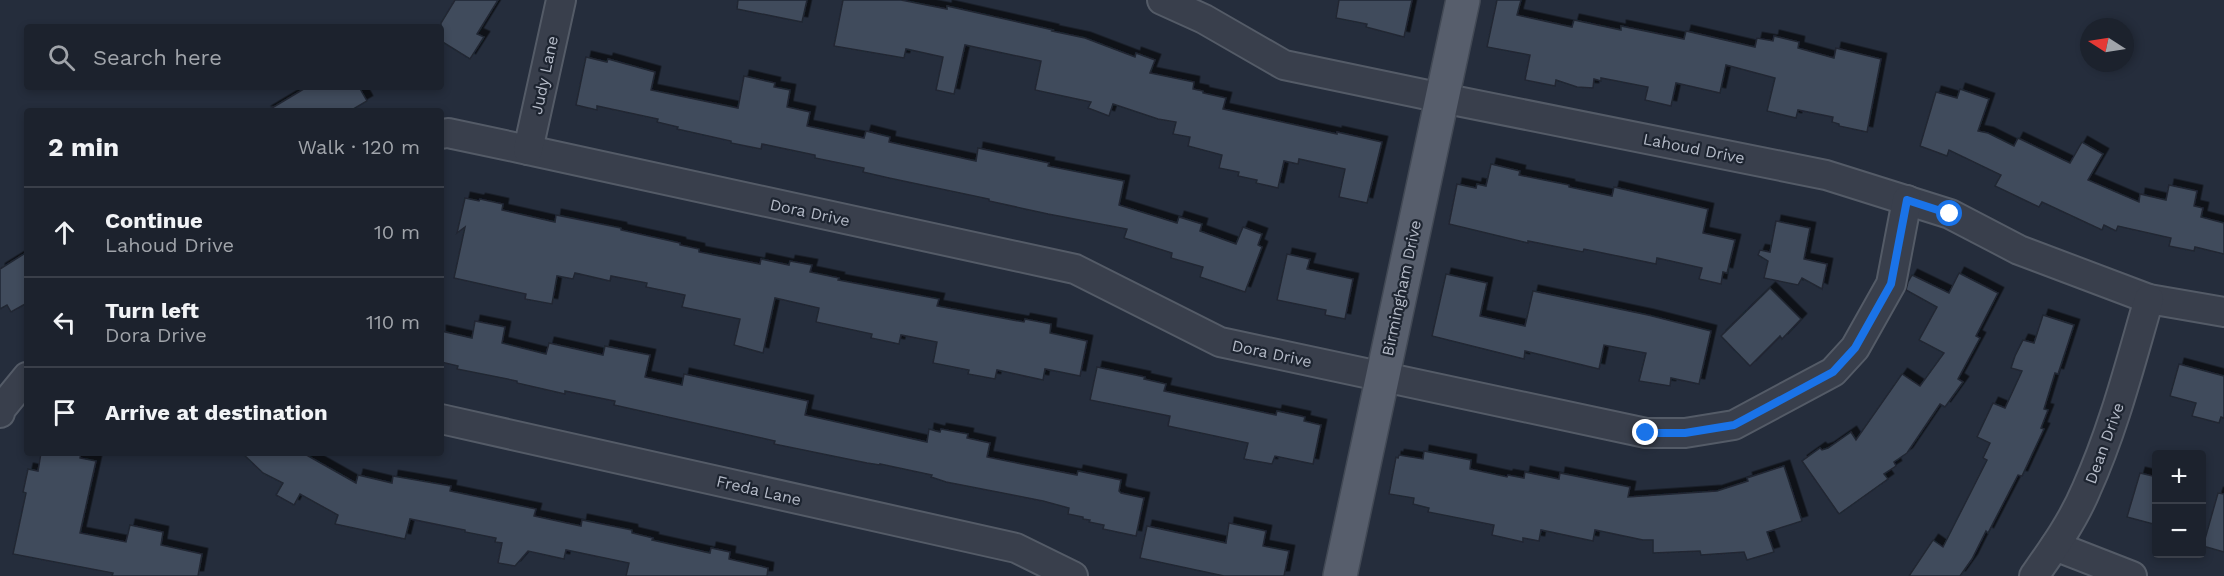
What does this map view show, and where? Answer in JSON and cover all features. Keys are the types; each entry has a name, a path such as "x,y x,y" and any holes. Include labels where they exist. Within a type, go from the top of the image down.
{"main road":[{"name":"Birmingham Drive","path":"1340,576 1463,0"}],"street":[{"name":"Judy Lane","path":"528,150 561,0"},
{"name":"Lahoud Drive","path":"1162,0 1204,19 1284,65 1826,175 1950,214 2019,250 2149,299 2224,312"},
{"name":"Dora Drive","path":"444,134 1076,269 1220,342 1646,433 1685,433 1734,425 1833,372 1855,348 1891,284 1907,200"},
{"name":"Dean Drive","path":"2034,576 2055,546 2086,492 2116,416 2149,299"},
{"path":"0,413 24,380"},
{"name":"Freda Lane","path":"444,419 1016,548 1073,576"},
{"path":"2055,546 2132,576"}],"building":[{"path":"455,0 498,0 477,34 484,37 470,59 444,43 444,24 441,23"},
{"path":"738,0 807,0 802,22 737,9"},
{"path":"843,0 901,0 947,9 947,6 1085,38 1135,57 1136,53 1155,60 1150,73 1194,82 1193,89 1226,98 1223,109 1382,142 1367,203 1339,197 1345,169 1299,159 1298,164 1284,161 1278,188 1256,183 1257,180 1238,176 1239,172 1219,168 1222,155 1188,146 1190,137 1173,134 1176,122 1158,119 1113,104 1109,116 1088,108 1091,102 1035,90 1041,61 965,45 954,94 936,90 943,57 906,49 904,58 834,46"},
{"path":"1339,0 1412,0 1404,37 1366,27 1367,24 1336,18"},
{"path":"1497,0 1521,0 1517,15 1572,27 1574,20 1621,30 1621,26 1684,39 1686,31 1755,47 1757,38 1773,41 1774,36 1799,42 1798,48 1834,58 1836,48 1881,59 1867,132 1839,126 1832,122 1833,117 1798,110 1796,118 1767,111 1775,78 1726,65 1720,93 1676,83 1671,106 1645,100 1648,87 1601,78 1601,81 1594,79 1593,88 1577,87 1556,80 1555,86 1525,80 1530,55 1487,47"},
{"path":"586,57 607,62 608,59 655,72 651,90 738,108 744,76 775,83 774,87 790,90 787,107 810,112 807,126 864,138 866,131 890,137 889,142 976,161 978,148 1049,163 1048,166 1124,181 1119,205 1177,223 1179,217 1202,224 1200,231 1236,244 1243,227 1262,234 1258,245 1262,247 1245,292 1200,277 1203,267 1171,258 1172,253 1124,238 1127,229 1048,214 863,172 864,168 815,158 815,155 762,144 761,149 731,143 731,141 677,129 678,127 657,122 658,119 597,106 597,110 576,105"},
{"path":"1960,89 1989,99 1978,131 1988,133 2014,146 2018,138 2070,163 2082,142 2103,154 2088,180 2139,202 2140,194 2166,200 2169,185 2197,191 2194,206 2203,208 2201,217 2224,223 2224,254 2195,247 2194,251 2169,246 2171,238 2118,226 2116,231 2104,225 2102,230 2042,202 2039,207 1995,186 2001,175 1949,150 1947,156 1920,146 1936,92 1957,98"},
{"path":"302,90 361,90 367,101 355,108 272,108"},
{"path":"1491,164 1520,171 1519,175 1612,196 1614,187 1708,209 1703,233 1735,240 1727,273 1723,272 1721,284 1699,279 1702,268 1657,258 1656,264 1584,249 1583,252 1528,241 1528,243 1449,224 1457,184 1476,188 1477,184 1486,186"},
{"path":"465,198 503,204 502,210 555,222 556,215 621,228 621,230 680,243 680,245 699,249 699,252 760,264 761,259 789,265 790,261 812,265 810,272 839,278 838,280 939,299 937,306 1024,322 1025,319 1051,324 1050,333 1087,341 1080,376 1045,369 1043,380 997,370 995,379 968,374 969,370 933,363 937,342 901,335 899,344 871,338 872,334 816,322 819,308 775,298 763,353 734,345 740,319 682,307 685,295 646,287 647,283 611,276 610,281 575,273 573,279 557,276 552,304 525,299 526,294 454,278 465,227 457,233"},
{"path":"1776,221 1810,228 1804,259 1827,264 1822,289 1802,278 1798,285 1764,278 1768,261 1758,255 1760,250 1770,252"},
{"path":"24,254 24,305 11,312 7,305 0,309 0,269"},
{"path":"1287,254 1310,259 1307,269 1353,279 1345,319 1325,315 1326,310 1277,300"},
{"path":"1959,273 1998,293 1976,336 1980,338 1958,379 1963,382 1945,407 1940,404 1907,453 1894,462 1896,466 1884,474 1888,479 1839,514 1802,461 1820,448 1822,450 1828,448 1851,432 1856,440 1902,374 1920,386 1944,353 1919,340 1937,307 1906,290 1908,282 1912,275 1949,293"},
{"path":"1446,274 1487,283 1480,316 1525,326 1533,291 1711,331 1699,384 1671,378 1670,386 1639,381 1646,353 1604,345 1599,369 1525,351 1524,359 1432,336"},
{"path":"1770,288 1801,319 1782,339 1780,336 1750,366 1721,336"},
{"path":"2043,315 2074,325 2044,409 2048,410 2041,428 2044,429 2022,476 2018,475 1988,533 1986,531 1972,559 1960,576 1909,576 1933,540 1943,547 1987,460 1983,458 1990,443 1977,437 1993,403 2005,408 2022,371 2011,368 2015,356 2023,340 2034,343"},
{"path":"475,321 505,327 502,343 546,354 549,343 603,355 605,346 650,355 645,377 682,385 684,374 808,401 805,415 927,442 929,429 968,434 967,438 990,443 987,457 1077,475 1078,471 1121,480 1119,491 1121,493 1144,498 1136,536 1103,529 1104,525 1068,514 1069,508 1043,501 946,482 931,477 932,475 774,444 775,441 614,405 615,401 565,391 565,394 517,383 517,381 457,369 458,366 444,363 444,332 472,338"},
{"path":"2179,364 2224,376 2224,418 2221,417 2219,423 2192,416 2196,403 2170,396"},
{"path":"1097,367 1166,384 1164,391 1276,415 1277,411 1305,417 1304,421 1321,425 1313,464 1275,456 1272,464 1244,459 1248,443 1168,426 1170,416 1090,400"},
{"path":"1424,451 1471,460 1470,469 1507,477 1508,475 1524,478 1525,472 1559,479 1560,473 1630,487 1628,497 1717,491 1784,466 1802,521 1767,532 1774,552 1747,560 1744,552 1701,555 1700,551 1653,553 1653,540 1595,530 1593,541 1541,530 1539,541 1523,538 1523,542 1492,535 1494,525 1428,512 1429,508 1413,504 1414,498 1389,494 1396,457 1398,458 1399,455 1423,459"},
{"path":"40,456 80,456 80,458 96,461 80,533 126,542 130,525 163,532 161,545 202,554 198,576 112,576 113,573 13,554 26,493 23,492 28,469 38,471"},
{"path":"245,456 308,456 356,483 358,475 392,483 393,476 451,486 450,491 536,509 534,516 581,526 582,520 632,530 632,533 653,538 652,540 710,553 711,548 730,552 729,559 768,568 767,576 626,576 629,563 566,550 564,559 528,551 515,566 498,563 502,543 495,542 496,538 410,519 405,539 335,524 338,515 300,494 294,505 276,495 283,483 263,473"},
{"path":"2140,473 2152,476 2152,524 2127,517"},
{"path":"2218,493 2224,494 2224,552 2206,547 2206,535"},
{"path":"1229,523 1266,531 1263,546 1289,551 1284,576 1224,576 1140,558 1147,526 1226,543"}],"route":[{"path":"1646,433 1685,433 1734,425 1833,372 1855,348 1891,284 1907,200 1950,214"}]}
